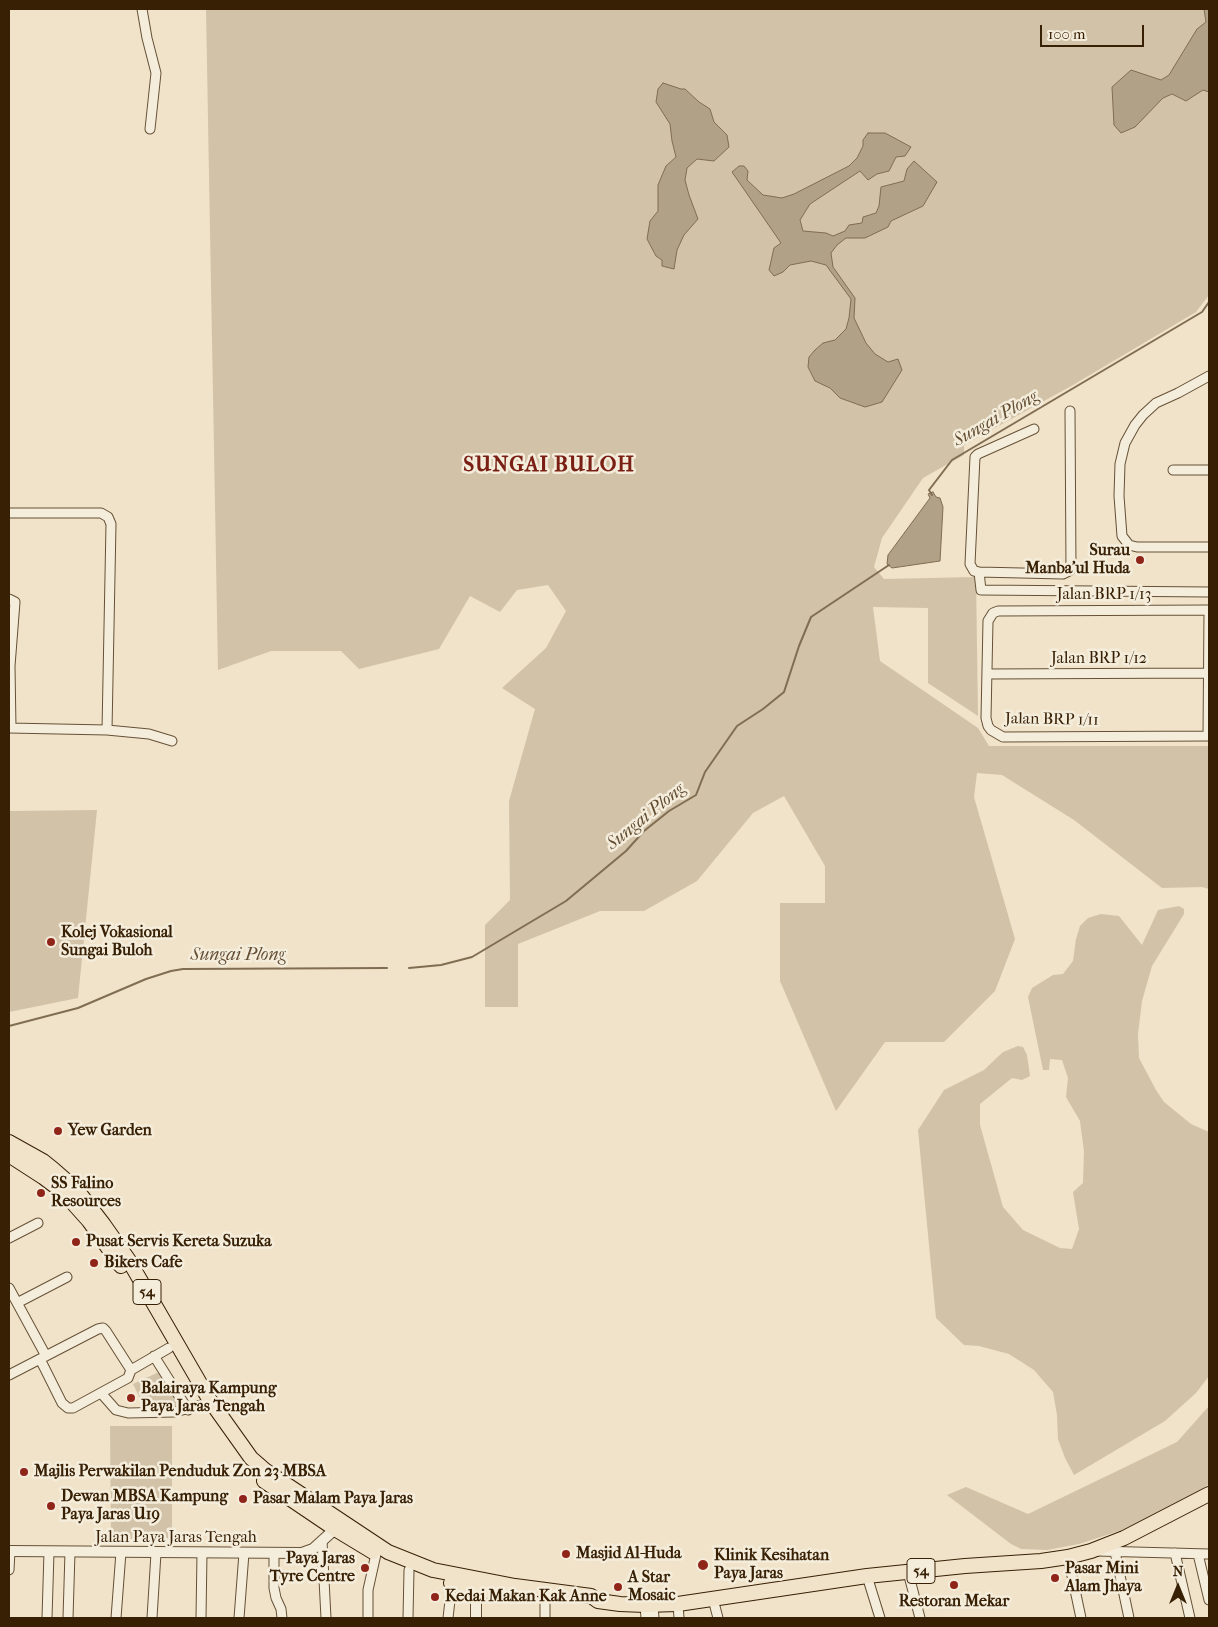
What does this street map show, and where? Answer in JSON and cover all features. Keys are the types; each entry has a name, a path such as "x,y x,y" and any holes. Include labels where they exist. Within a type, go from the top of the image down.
{"highway":[{"name":"54","path":"9,1142 43,1161 77,1190 128,1259 208,1399 251,1458 266,1471 388,1552 433,1570 476,1584 545,1600 591,1605 598,1602"},
{"path":"9,1155 20,1154 33,1160 77,1190"},
{"name":"54","path":"9,1155 56,1185 89,1221 121,1266 153,1317 169,1348 195,1408 258,1477 335,1530 376,1554 408,1570 452,1583 543,1590 591,1596 598,1602 649,1612 678,1604 868,1576 1068,1557 1091,1551 1141,1530 1209,1494"}],"street":[{"path":"142,9 156,73 150,129"},
{"path":"1209,376 1178,394 1156,403 1135,425 1125,443 1120,464 1119,496 1122,536 1129,545 1137,548 1209,547"},
{"path":"1034,429 978,454 974,462 970,564 971,568 980,572 1063,574 1071,569 1070,411"},
{"path":"1173,470 1209,470"},
{"path":"9,513 101,513 108,516 111,524 107,730"},
{"path":"980,572 981,590 1209,592"},
{"path":"994,573 995,590"},
{"path":"9,599 15,602 10,666 10,728 107,730 149,734 172,741"},
{"path":"1209,610 1209,736"},
{"name":"Jalan BRP 1/13","path":"998,611 1209,610"},
{"name":"Jalan BRP 1/11","path":"998,611 990,616 988,621 986,718 988,726 996,734 1004,736 1209,736"},
{"name":"Jalan BRP 1/12","path":"988,674 1209,673"},
{"path":"9,1238 38,1223"},
{"path":"17,1303 67,1277"},
{"path":"9,1288 65,1406 73,1408 128,1378 131,1370 169,1348"},
{"path":"9,1375 102,1328 106,1330 131,1370"},
{"path":"101,1393 116,1410 128,1413 175,1412 195,1408 154,1356"},
{"name":"Jalan Paya Jaras Tengah","path":"9,1551 274,1553 309,1551 335,1530"},
{"path":"322,1541 326,1618"},
{"path":"9,1551 9,1570"},
{"path":"1091,1551 1209,1554"},
{"path":"47,1618 49,1552"},
{"path":"68,1618 70,1552"},
{"path":"116,1618 121,1552"},
{"path":"1116,1552 1129,1618"},
{"path":"152,1618 156,1553"},
{"path":"201,1618 202,1553"},
{"path":"239,1618 244,1553"},
{"path":"274,1553 274,1588 281,1608 282,1618"},
{"path":"1175,1553 1190,1618"},
{"path":"368,1618 368,1590 376,1554"},
{"path":"1198,1554 1209,1600"},
{"path":"1068,1557 1081,1618"},
{"path":"408,1570 408,1618"},
{"path":"908,1572 920,1618"},
{"path":"868,1576 880,1618"},
{"path":"448,1618 452,1583"},
{"path":"476,1584 476,1618"},
{"path":"545,1600 545,1618"},
{"path":"713,1600 718,1618"},
{"path":"678,1604 679,1618"}],"shaded area":[{"path":"206,9 1209,9 1209,295 1196,312 1073,385 964,445 964,455 923,478 882,538 874,567 884,579 976,577 978,716 928,683 928,608 873,607 880,661 978,728 989,746 1209,746 1209,889 1202,887 1162,888 1074,820 1002,775 977,773 974,797 1015,939 995,991 944,1042 885,1042 836,1111 780,981 780,903 825,903 825,866 784,796 753,813 697,881 644,911 600,911 518,944 518,1007 485,1007 485,925 510,900 509,801 535,709 502,688 546,648 566,611 548,585 517,590 500,612 470,596 439,649 359,669 341,651 271,651 218,670"},
{"path":"1204,9 1209,9 1209,92 1203,90 1186,101 1172,94 1163,98 1135,127 1121,133 1114,125 1112,87 1131,70 1161,80 1169,75 1197,29 1206,22"},
{"path":"663,83 685,89 710,109 714,122 727,135 729,147 714,161 697,159 687,168 685,180 698,219 684,235 677,250 674,269 662,266 662,260 656,256 647,239 650,221 658,211 658,185 666,166 676,157 670,124 656,102 658,89"},
{"path":"868,133 885,133 911,147 905,156 896,157 889,171 877,174 868,180 860,171 810,204 800,220 803,231 826,233 833,236 845,231 849,225 862,223 863,217 876,213 879,206 881,187 904,181 907,169 914,161 937,182 923,206 891,221 888,227 865,238 846,238 831,253 833,267 855,298 854,318 866,343 875,354 888,362 898,359 902,370 882,402 865,407 840,398 830,388 815,381 808,367 809,357 815,350 823,343 835,340 846,329 851,299 826,265 811,261 790,265 783,272 774,276 769,270 774,248 781,243 732,172 739,166 744,166 748,171 747,180 763,195 782,198 794,194 849,166 857,158 863,146 863,140"},
{"path":"933,492 936,497 940,498 943,507 940,561 892,568 887,564 888,555 930,498 928,494"},
{"path":"97,810 78,998 9,1012 9,811"},
{"path":"1179,906 1184,909 1184,914 1152,966 1142,1001 1138,1034 1139,1058 1164,1102 1191,1124 1209,1132 1209,1376 1196,1393 1165,1421 1074,1475 1058,1439 1057,1415 1053,1392 1034,1370 1009,1354 979,1346 964,1345 936,1318 918,1130 944,1090 984,1070 1003,1052 1018,1046 1023,1047 1027,1055 1030,1076 1022,1080 1012,1078 980,1104 980,1125 1003,1207 1023,1230 1060,1248 1072,1249 1079,1229 1073,1192 1083,1183 1084,1151 1080,1121 1066,1097 1068,1078 1062,1060 1050,1059 1049,1070 1043,1070 1028,997 1032,988 1053,975 1063,974 1073,961 1080,926 1088,918 1101,914 1119,916 1142,945 1158,910"},
{"path":"161,1371 180,1403 176,1408 146,1410 133,1384"},
{"path":"1209,1406 1209,1484 1191,1497 1125,1529 1079,1544 1047,1550 1021,1549 1011,1544 947,1495 966,1487 1028,1514 1177,1442"},
{"path":"110,1426 172,1426 172,1539 111,1539"}],"waterway":[{"name":"Sungai Plong","path":"932,495 929,490 952,460 1202,312 1209,302"},
{"name":"Sungai Plong","path":"409,968 441,965 472,957 566,901 626,851 644,831 669,811 696,795 705,772 737,726 784,692 811,617 889,565"},
{"name":"Sungai Plong","path":"9,1026 78,1008 146,979 183,969 387,968"}],"place":[{"name":"Surau Manba'ul Huda","path":"1140,560"},
{"name":"Kolej Vokasional Sungai Buloh","path":"51,942"},
{"name":"Yew Garden","path":"58,1131"},
{"name":"SS Falino Resources","path":"41,1193"},
{"name":"Pusat Servis Kereta Suzuka","path":"76,1242"},
{"name":"Bikers Cafe","path":"94,1263"},
{"name":"Balairaya Kampung Paya Jaras Tengah","path":"131,1398"},
{"name":"Majlis Perwakilan Penduduk Zon 23 MBSA","path":"24,1472"},
{"name":"Pasar Malam Paya Jaras","path":"243,1499"},
{"name":"Dewan MBSA Kampung Paya Jaras U19","path":"51,1506"},
{"name":"Masjid Al-Huda","path":"566,1554"},
{"name":"Klinik Kesihatan Paya Jaras","path":"703,1565"},
{"name":"Paya Jaras Tyre Centre","path":"365,1568"},
{"name":"Pasar Mini Alam Jhaya","path":"1055,1578"},
{"name":"Restoran Mekar","path":"954,1585"},
{"name":"A Star Mosaic","path":"618,1587"},
{"name":"Kedai Makan Kak Anne","path":"435,1597"}],"district":[{"name":"SUNGAI BULOH","path":"549,466"}]}
